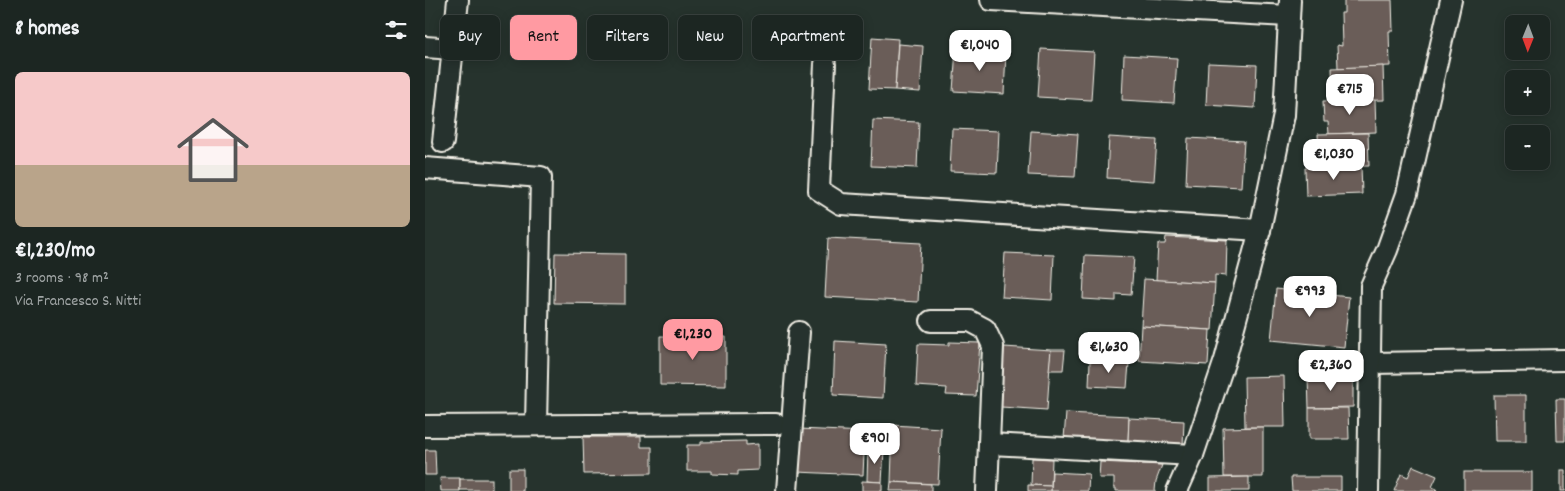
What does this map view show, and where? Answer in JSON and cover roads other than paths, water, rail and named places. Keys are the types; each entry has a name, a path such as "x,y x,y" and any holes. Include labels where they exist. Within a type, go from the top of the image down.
{"street":[{"path":"456,15 458,0"},
{"path":"991,0 1289,8 1284,115 1260,230 1225,360 1193,455 1177,491"},
{"path":"1368,491 1371,286 1387,250 1407,194 1451,0"},
{"path":"425,47 440,49"},
{"path":"443,142 452,60"},
{"path":"825,64 819,190 841,204 1260,230"},
{"path":"425,168 541,176 536,425"},
{"path":"931,321 970,321 985,329 993,346 987,491"},
{"path":"787,491 799,332"},
{"path":"1370,363 1565,360"},
{"path":"425,426 776,424"},
{"path":"990,444 1193,455"}]}
